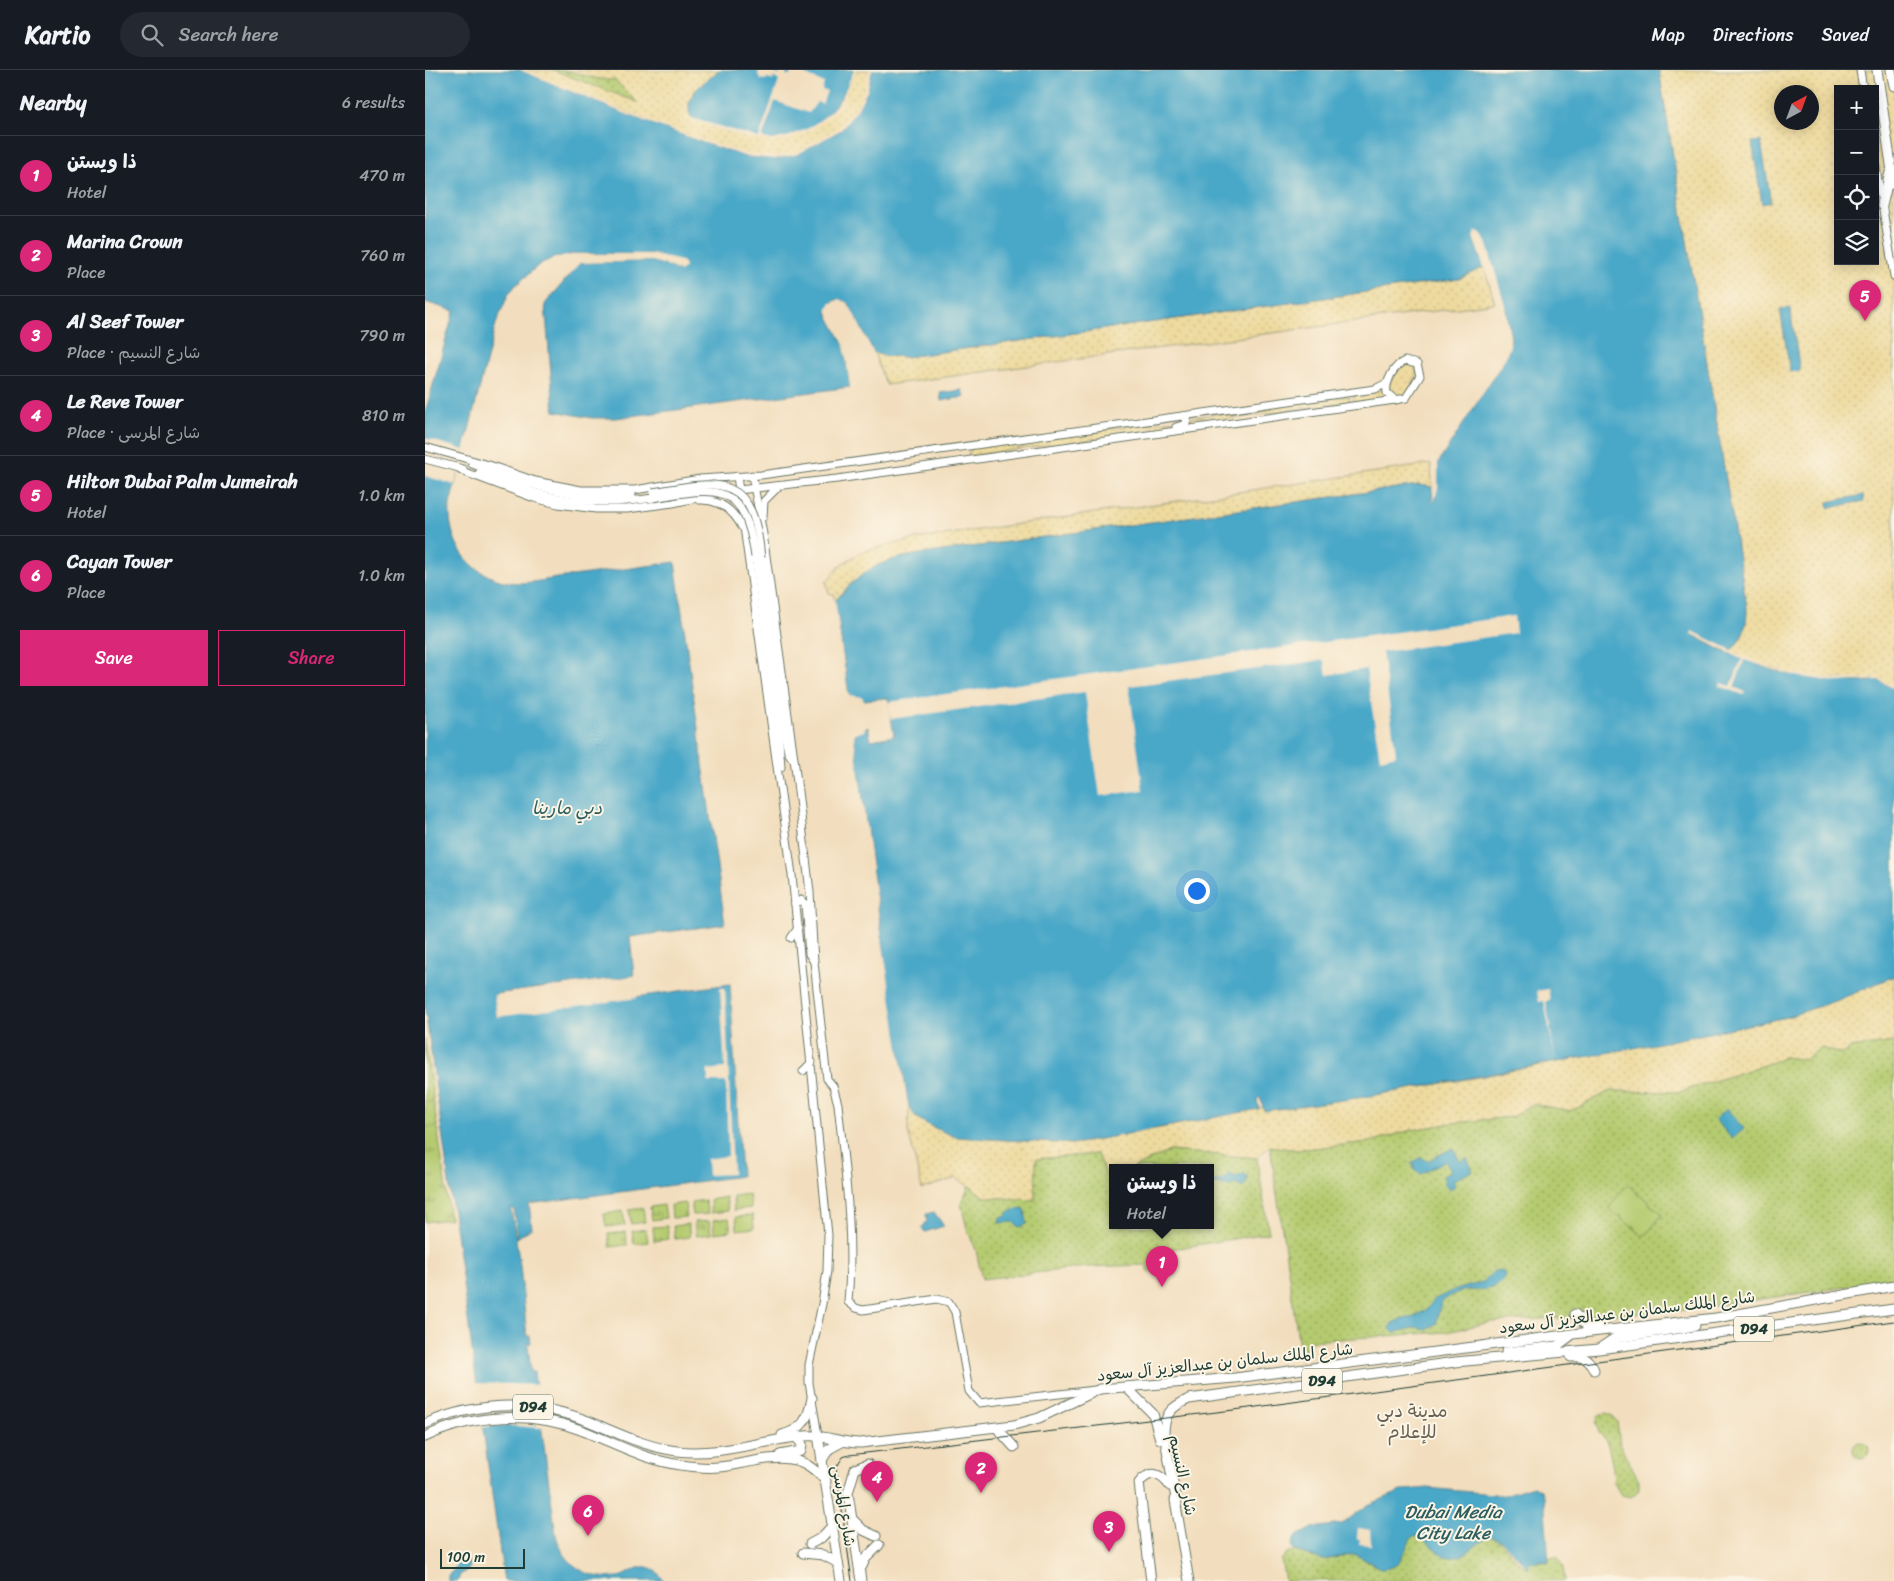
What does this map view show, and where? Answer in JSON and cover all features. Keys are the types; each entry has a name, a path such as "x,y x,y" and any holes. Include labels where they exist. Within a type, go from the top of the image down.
{"main road":[{"path":"1877,70 1894,185"},
{"path":"1891,70 1894,86"},
{"path":"1881,206 1891,167"},
{"name":"شارع الملك سلمان بن عبدالعزيز آل سعود","path":"425,1424 447,1415 481,1407 528,1406 580,1418 637,1442 667,1449 699,1452 818,1435 842,1442 861,1443 997,1428 1039,1418 1100,1389 1158,1386 1312,1369 1573,1334 1716,1318 1894,1286"},
{"name":"شارع الملك سلمان بن عبدالعزيز آل سعود","path":"1177,1504 1163,1434 1165,1417 1171,1408 1189,1399 1497,1357 1599,1349 1894,1309"},
{"path":"1575,1314 1589,1326 1622,1329"},
{"path":"1599,1349 1615,1338 1706,1324 1716,1318"},
{"path":"1497,1357 1513,1350 1557,1346 1573,1334"},
{"path":"1541,1354 1552,1357 1581,1356 1591,1363 1594,1370"},
{"name":"شارع النسيم","path":"1126,1387 1156,1418 1170,1486 1177,1504 1189,1581"},
{"path":"769,1442 802,1425 808,1416 812,1398"},
{"name":"D94","path":"425,1437 474,1421 500,1418 531,1418 580,1430 636,1455 671,1464 707,1467 775,1459"},
{"path":"997,1428 1014,1447"},
{"name":"شارع المرسى","path":"818,1435 841,1581"},
{"path":"775,1459 779,1455 801,1451 802,1444 796,1437"},
{"path":"822,1460 829,1449 842,1442"},
{"path":"775,1459 802,1462 812,1468 826,1481"},
{"name":"شارع المرسى","path":"861,1581 853,1520 854,1503 848,1492 855,1469 868,1464"},
{"path":"1151,1581 1139,1483 1144,1476 1154,1474 1163,1478 1170,1486"},
{"path":"853,1520 863,1530 878,1540 859,1570"},
{"path":"810,1544 821,1538 833,1525"},
{"path":"803,1553 823,1555 838,1563"}],"street":[{"path":"1860,70 1862,85"},
{"path":"1877,175 1894,276"},
{"path":"425,447 541,483 592,491 635,490 700,479 753,475 970,446 1379,388 1387,383 1401,362 1409,360 1419,368 1418,380 1409,395 1402,400 739,490 627,509 572,507 533,498 467,474 460,468"},
{"path":"1387,383 1387,393 1395,400"},
{"path":"1332,409 1353,403 1354,399 1350,392"},
{"path":"1223,410 1231,403"},
{"path":"1152,414 1162,419"},
{"path":"1140,437 1149,432 1183,426 1187,422 1183,416"},
{"path":"955,462 955,457 979,453 979,449 970,446"},
{"path":"462,458 475,465 554,491 608,496 653,495"},
{"path":"425,459 564,499 609,502 701,490 727,495 739,505 746,515 752,533 758,557 783,726 788,752 795,763"},
{"path":"753,475 795,763 810,892 814,962 827,1079 833,1086 838,1104 850,1218 851,1257 848,1302 856,1308 863,1310 937,1299 949,1302 955,1312 969,1391 979,1403 1100,1389"},
{"path":"737,476 798,928 828,1245 822,1304 809,1356 809,1374 818,1435"},
{"path":"763,534 763,505 779,485"},
{"path":"689,499 712,501 723,505 738,520 744,534"},
{"path":"758,557 779,736 781,769 778,776"},
{"path":"774,611 781,619"},
{"path":"755,659 763,668"},
{"path":"795,763 800,754"},
{"path":"770,765 775,758"},
{"path":"795,904 801,900 805,904 809,954 814,962"},
{"path":"791,938 798,928"},
{"path":"803,1072 812,1062"}],"green space":[{"path":"553,70 561,70 599,79 615,80 637,102"},
{"path":"425,1039 450,1219 425,1222"},
{"path":"1894,1042 1894,1280 1679,1311 1492,1322 1447,1332 1309,1341 1301,1360 1270,1146 1296,1150 1370,1142 1412,1130 1453,1123 1512,1117 1532,1104 1571,1111 1610,1091 1680,1092 1784,1057 1805,1060 1820,1048 1842,1054 1851,1048"},
{"path":"1170,1151 1257,1158 1269,1233 1154,1252 1156,1271 1148,1273 1146,1265 1088,1267 982,1279 976,1250 967,1229 961,1204 969,1186 985,1197 1035,1200 1036,1159 1097,1154 1106,1176 1109,1176 1109,1229 1214,1229 1214,1164 1142,1164"},
{"path":"1626,1186 1630,1186 1638,1195 1649,1201 1650,1205 1661,1212 1662,1215 1647,1234 1642,1236 1635,1230 1634,1225 1631,1226 1622,1220 1621,1216 1617,1216 1610,1209 1610,1206"},
{"path":"749,1194 751,1208 734,1210 733,1196"},
{"path":"726,1197 728,1211 711,1213 710,1200"},
{"path":"705,1200 708,1214 693,1215 691,1202"},
{"path":"685,1203 687,1217 672,1218 671,1205"},
{"path":"664,1205 666,1218 652,1220 650,1207"},
{"path":"643,1208 645,1222 631,1224 629,1210"},
{"path":"623,1211 625,1225 606,1227 604,1214"},
{"path":"753,1215 754,1228 737,1230 736,1217"},
{"path":"729,1218 731,1231 714,1233 713,1220"},
{"path":"709,1221 711,1234 696,1236 694,1222"},
{"path":"688,1224 690,1237 675,1239 673,1226"},
{"path":"667,1226 669,1239 654,1241 653,1227"},
{"path":"646,1229 648,1242 634,1244 632,1231"},
{"path":"626,1232 627,1245 610,1247 608,1234"},
{"path":"1606,1413 1612,1415 1617,1422 1620,1445 1639,1480 1639,1490 1631,1497 1621,1495 1614,1483 1607,1441 1599,1433 1596,1423 1599,1416"},
{"path":"1858,1442 1864,1442 1869,1447 1867,1456 1858,1458 1853,1453 1853,1447"},
{"path":"1414,1536 1463,1555 1486,1537 1492,1536 1502,1543 1528,1569 1528,1564 1533,1561 1549,1562 1549,1557 1558,1557 1563,1568 1565,1581 1285,1581 1281,1560 1288,1552 1295,1551 1323,1560 1355,1554 1377,1567"}],"sand":[{"path":"520,70 719,70 692,93 850,84 854,70 872,70 867,91 842,129 798,154 759,158 705,143"},
{"path":"1659,70 1894,70 1894,689 1884,682 1796,676 1721,650 1747,608"},
{"path":"1484,267 1495,303 886,385 874,353 906,357 1459,279"},
{"path":"1401,364 1412,364 1415,367 1417,376 1407,393 1401,398 1392,396 1388,386"},
{"path":"1383,389 1388,399 1353,403 1355,394"},
{"path":"1346,396 1350,398 1349,402 1233,418 1186,427 1188,418"},
{"path":"1183,419 1184,422 1180,425 1149,429 1135,434 968,456 972,447"},
{"path":"1431,464 1432,487 1419,485 914,555 852,582 835,601 834,594 829,593 826,582 842,564 861,552 916,539"},
{"path":"1894,976 1894,1042 1851,1048 1842,1054 1820,1048 1805,1060 1784,1057 1680,1092 1611,1091 1571,1111 1532,1104 1512,1117 1453,1123 1412,1130 1370,1142 1296,1150 1270,1146 1257,1158 1170,1151 1142,1164 1109,1164 1109,1176 1106,1176 1097,1154 1037,1159 1035,1200 985,1197 956,1178 922,1189 908,1131 909,1108 917,1118 956,1137 1074,1144 1203,1120 1258,1107 1270,1110 1364,1097 1485,1076 1787,1017 1838,1000"}],"water":[{"name":"دبي مارينا","path":"425,70 520,70 626,114 705,143 744,156 775,159 798,154 842,129 857,110 867,91 872,70 1659,70 1747,608 1744,630 1732,650 1692,634 1721,650 1775,671 1816,679 1861,682 1879,680 1894,689 1894,976 1838,1000 1787,1017 1650,1045 1364,1097 1264,1111 1260,1097 1257,1100 1259,1109 1074,1144 956,1137 930,1126 917,1118 909,1108 891,1003 854,737 857,732 868,727 871,740 894,736 888,698 864,700 849,695 835,601 870,569 889,561 914,555 1419,485 1432,487 1433,500 1435,502 1438,463 1506,357 1511,339 1505,305 1483,236 1479,232 1473,237 1484,267 1459,279 906,357 885,356 874,353 848,303 839,299 831,303 827,313 844,345 850,387 616,418 592,418 554,411 545,304 580,263 652,261 669,266 680,272 684,267 684,263 651,254 573,254 553,258 540,264 515,286 508,295 496,324 450,504 452,531 456,543 471,564 494,578 515,583 675,562 725,924 630,937 634,976 495,994 497,1016 730,984 741,1176 529,1204 532,1228 517,1238 514,1209 511,1209 520,1265 527,1336 530,1336 531,1343 528,1344 531,1372 534,1372 556,1535 559,1545 571,1562 587,1573 607,1578 618,1577 640,1567 647,1567 655,1570 664,1581 504,1581 425,1009 425,413 454,311 425,302"},
{"path":"719,70 854,70 849,83 834,107 814,126 788,138 764,140 742,136 691,118 689,102 692,96 701,85"},
{"path":"1761,141 1771,202 1762,204 1752,142"},
{"path":"1790,308 1800,371 1790,372 1780,309"},
{"path":"962,390 964,397 941,401 940,393"},
{"path":"1863,495 1864,501 1829,508 1828,502"},
{"path":"1727,1109 1744,1129 1732,1139 1715,1119"},
{"path":"1453,1148 1460,1161 1467,1158 1473,1171 1453,1180 1455,1186 1449,1189 1443,1182 1445,1180 1443,1176 1451,1171 1445,1161 1421,1174 1414,1170 1414,1165 1411,1164 1421,1157 1427,1161"},
{"path":"1244,1173 1248,1178 1243,1188 1235,1184 1229,1187 1214,1185 1214,1181 1222,1180 1229,1174 1237,1177"},
{"path":"1017,1209 1025,1210 1027,1224 1019,1227 1013,1222 999,1223 1000,1217 1005,1217 1009,1212"},
{"path":"934,1212 944,1226 925,1232 922,1228 927,1221 926,1214"},
{"path":"1494,1271 1504,1272 1505,1276 1492,1288 1460,1292 1441,1302 1436,1324 1427,1330 1417,1327 1394,1333 1389,1328 1393,1323 1402,1318 1412,1318 1426,1310 1435,1299 1454,1290 1483,1282"},
{"name":"Dubai Media City Lake","path":"1533,1486 1541,1489 1544,1497 1549,1562 1541,1560 1535,1563 1533,1561 1528,1564 1529,1569 1503,1542 1492,1536 1460,1556 1449,1557 1438,1552 1420,1537 1414,1536 1399,1562 1389,1568 1382,1569 1355,1554 1323,1560 1295,1551 1292,1547 1295,1537 1312,1528 1342,1524 1368,1505 1404,1490 1428,1488 1504,1495"},
{"path":"465,1560 469,1562 469,1569 460,1575 458,1581 448,1581 448,1575 454,1570 458,1561"}],"pier":[{"path":"520,70 526,70 627,112 706,141 745,153 775,156 797,152 840,127 855,109 865,90 869,70 872,70 867,91 857,110 842,129 798,154 775,159 744,156 705,143 626,114"},
{"path":"759,70 768,70 779,75 781,71 786,70 786,75 790,76 792,70 795,70 824,83 822,90 827,91 822,104 817,102 809,113 775,101 762,138 773,140 790,136 809,128 827,115 841,100 854,70 856,70 843,101 829,117 811,130 791,139 773,142 746,138 689,119 688,117 759,138 779,81 774,77 773,80 761,79 758,74"},
{"path":"1476,231 1482,234 1487,245 1505,305 1510,345 1506,357 1438,462 1438,488 1434,502 1432,484 1435,492 1436,462 1503,356 1508,345 1502,305 1481,237 1477,234 1475,237 1486,267 1485,270 1473,237"},
{"path":"573,254 651,254 681,261 685,267 680,272 669,266 652,261 580,263 579,261 652,259 670,264 679,269 682,266 651,256 576,256"},
{"path":"840,299 848,303 875,356 871,354 846,305 840,302 832,305 830,312 842,334 850,358 853,387 850,387 844,345 827,309 831,303"},
{"path":"425,438 464,450 455,485 425,476"},
{"path":"835,598 847,691 849,695 862,697 864,700 851,699 845,692 833,602"},
{"path":"1514,616 1516,633 1382,652 1396,755 1380,759 1366,669 1327,675 1324,660 1129,686 1143,790 1100,796 1085,692 891,719 888,702"},
{"path":"1692,631 1733,652 1776,669 1797,674 1838,679 1879,678 1894,686 1894,689 1879,680 1837,682 1796,676 1744,660 1734,687 1745,692 1744,695 1720,686 1721,683 1731,686 1742,659 1692,634"},
{"path":"866,728 864,731 855,734 854,737 877,907 909,1112 902,1084 889,1003 852,737 856,730"},
{"path":"634,976 635,978 497,997 499,1014 637,996 637,998 497,1017 494,995"},
{"path":"720,988 725,988 733,1174 708,1175 707,1159 728,1156 726,1082 708,1082 708,1070 725,1068"},
{"path":"1548,989 1550,1000 1546,1001 1556,1065 1544,1001 1539,1002 1537,991"},
{"path":"474,1383 539,1385 544,1428 499,1425 480,1428"},
{"path":"1358,1528 1370,1530 1371,1545 1359,1544 1360,1539 1357,1538"}],"tram line":[{"path":"852,1581 836,1468 843,1457 849,1455 1234,1410 1894,1321"}],"place":[{"name":"Hilton Dubai Palm Jumeirah","path":"1865,321"},
{"name":"ذا ويستن","path":"1162,1287"},
{"name":"Marina Crown","path":"981,1493"},
{"name":"Le Reve Tower","path":"877,1502"},
{"name":"Cayan Tower","path":"588,1536"},
{"name":"Al Seef Tower","path":"1109,1552"}],"district":[{"name":"مدينة دبي للإعلام","path":"1412,1421"}]}
